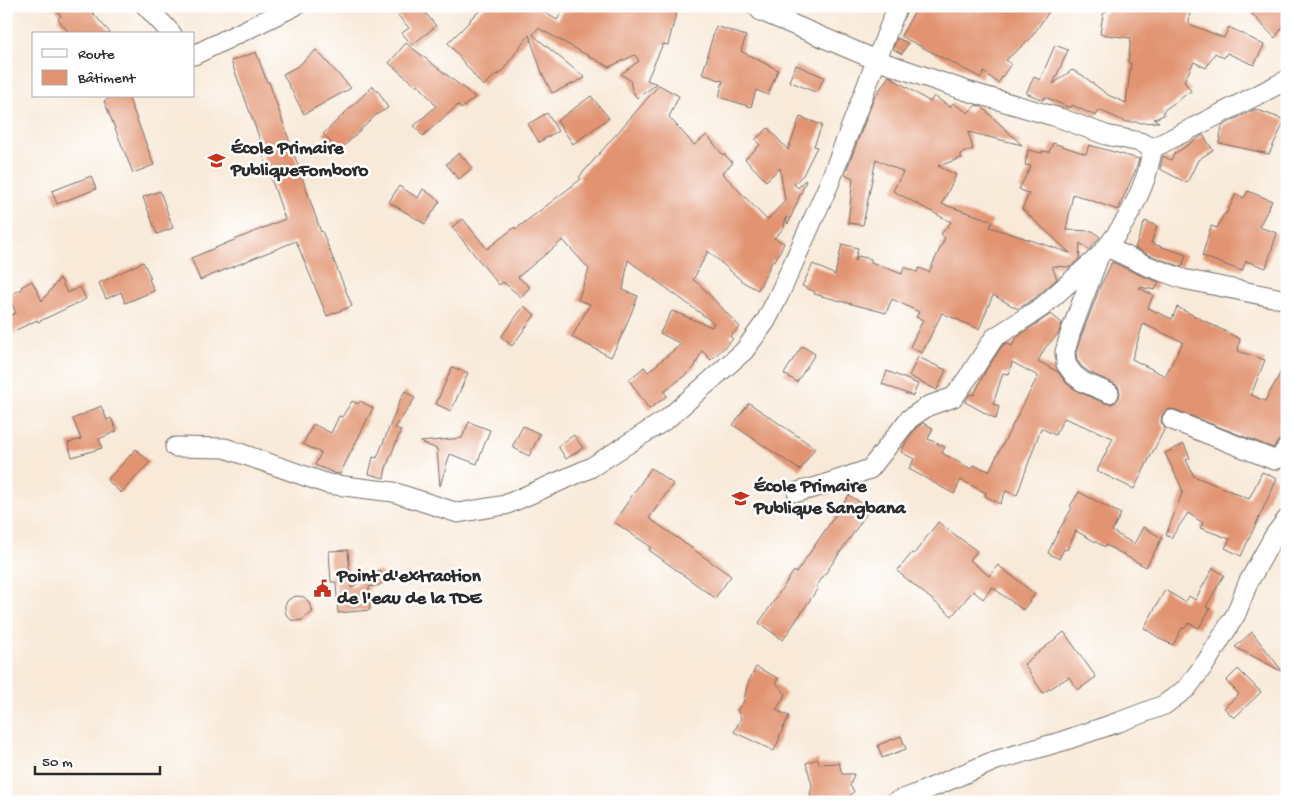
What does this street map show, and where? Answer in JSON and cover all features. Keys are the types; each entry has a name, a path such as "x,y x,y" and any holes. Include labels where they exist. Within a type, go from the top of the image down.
{"street":[{"path":"146,6 170,32"},
{"path":"195,54 295,6"},
{"path":"756,6 761,11 876,60 967,91 1060,118 1106,135 1140,142 1153,148"},
{"path":"174,447 225,448 328,484 393,492 458,513 505,505 590,468 667,419 744,351 766,322 829,184 898,6"},
{"path":"797,492 817,488 870,469 909,418 928,406 954,397 994,338 1042,307 1103,252 1126,221 1146,178 1153,148 1287,80"},
{"path":"1103,252 1183,280 1287,300"},
{"path":"1103,252 1070,334 1065,352 1066,364 1074,375 1083,382 1108,393"},
{"path":"1172,420 1274,460 1280,458 1287,448"},
{"path":"895,802 994,761 1072,738 1164,705 1187,688 1207,660 1236,614 1248,583 1274,536 1287,519"}],"building":[{"path":"53,6 87,6 109,32 68,32 58,19 61,16"},
{"path":"390,6 420,6 436,26 412,45 402,33 409,28"},
{"path":"486,6 534,6 557,20 566,6 663,6 677,10 668,45 663,44 647,80 657,84 637,98 632,90 630,80 621,74 639,61 635,55 609,67 538,28 533,35 585,78 552,93 542,73 529,35 499,75 498,73 483,86 448,43 470,19"},
{"path":"918,6 1053,6 1030,39 1006,60 1011,64 998,83 984,72 981,78 901,36"},
{"path":"1113,6 1161,6 1190,10 1189,24 1224,38 1229,27 1264,45 1254,65 1227,53 1224,58 1215,53 1206,68 1194,62 1184,81 1191,91 1163,111 1164,115 1154,119 1159,122 1126,122 1099,110 1096,116 1072,105 1070,108 1045,97 1043,100 1026,93 1034,77 1040,80 1055,45 1068,50 1053,84 1072,70 1082,75 1108,95 1126,103 1131,63 1128,63 1131,37 1100,34 1103,14"},
{"path":"1247,6 1287,6 1287,21 1275,38 1252,14"},
{"path":"716,26 746,36 741,51 778,70 768,95 756,90 751,107 719,97 723,81 702,74"},
{"path":"897,38 908,43 902,54 893,49"},
{"path":"406,43 475,97 461,109 458,105 423,136 414,126 436,106 418,84 416,86 389,63"},
{"path":"316,50 351,88 304,114 283,74 298,66"},
{"path":"256,52 267,82 269,82 321,232 352,306 327,316 296,241 200,280 191,258 285,219 260,146 262,145 231,61"},
{"path":"796,65 824,77 817,93 789,81"},
{"path":"889,76 930,102 934,96 950,107 953,103 968,113 976,105 982,107 1022,145 968,132 973,149 960,154 962,158 938,166 956,175 942,204 993,221 990,227 1070,253 1022,209 1029,194 1019,189 1031,166 1025,165 1028,150 1042,153 1042,151 1049,152 1053,143 1086,154 1089,145 1139,159 1118,210 1073,194 1066,230 1093,231 1100,237 1089,250 1080,243 1079,259 1070,267 1052,266 1057,279 1035,298 1018,309 993,295 979,329 942,313 922,353 910,347 923,320 916,317 919,312 892,299 886,313 814,294 815,292 802,286 813,264 835,275 842,244 858,248 855,261 858,256 871,259 871,262 902,274 904,267 917,272 919,268 929,272 945,238 941,234 951,222 893,191 903,172 876,159 863,225 848,223 853,178 845,174 874,98"},
{"path":"659,85 679,96 669,117 694,145 707,135 723,155 733,163 722,173 767,220 785,201 780,168 766,181 745,159 760,145 755,140 768,128 788,150 800,117 822,125 814,146 817,147 803,175 794,184 798,188 806,181 788,224 786,217 784,228 774,238 784,243 758,290 743,282 708,251 693,280 740,327 730,336 733,339 711,360 702,351 694,368 664,392 667,396 649,409 629,380 644,367 648,372 681,344 660,333 672,311 712,327 714,323 628,260 623,290 638,296 611,357 572,337 590,304 578,300 589,269 563,240 518,277 530,287 521,297 503,282 499,285 452,227 463,219 487,249 581,179 579,177"},
{"path":"373,86 388,108 376,115 339,151 323,134"},
{"path":"591,96 609,118 573,144 557,121"},
{"path":"111,98 129,98 154,165 133,173 104,101"},
{"path":"1255,109 1285,120 1269,154 1219,143 1222,126"},
{"path":"547,113 558,131 539,142 528,124"},
{"path":"1203,135 1213,150 1198,160 1187,183 1160,169 1163,156 1171,160 1174,154"},
{"path":"459,153 472,168 459,179 446,164"},
{"path":"91,176 96,189 57,204 52,191"},
{"path":"399,186 418,198 423,189 440,201 425,224 389,202"},
{"path":"160,191 173,228 157,234 143,197"},
{"path":"1248,191 1272,201 1259,227 1277,233 1266,268 1246,261 1242,271 1202,256 1211,226 1217,228 1236,194 1244,198"},
{"path":"1145,221 1157,226 1151,243 1186,255 1182,267 1135,248"},
{"path":"143,262 151,278 149,279 154,291 125,303 121,292 106,299 99,283"},
{"path":"1112,262 1159,282 1155,290 1139,288 1153,295 1148,308 1172,319 1177,307 1240,339 1238,351 1265,360 1251,395 1265,401 1287,361 1287,432 1284,437 1273,448 1170,409 1162,415 1161,422 1165,428 1134,489 1097,471 1113,438 1064,418 1055,435 1041,428 1017,495 1006,491 1000,504 985,496 986,493 961,480 954,494 909,469 914,459 901,452 917,427 923,423 933,428 928,439 945,447 942,453 971,469 973,465 989,471 1038,376 1012,362 1009,374 1003,373 993,404 999,406 996,419 965,402 970,394 974,395 986,370 1002,346 1006,343 1012,346 1017,337 1051,314 1062,323 1059,333 1045,348 1038,361 1058,372 1067,384 1079,392 1105,403 1111,404 1116,402 1120,392 1118,386 1082,367 1077,360 1076,353 1100,287","holes":["1143,324 1183,342 1165,376 1132,359"]},
{"path":"60,278 67,293 80,287 86,299 10,333 6,326 6,317 16,313 8,296 32,281 42,301"},
{"path":"524,306 535,315 512,346 501,337"},
{"path":"802,346 815,354 797,382 784,374"},
{"path":"918,357 946,370 937,390 909,376"},
{"path":"452,367 468,373 451,411 436,404"},
{"path":"887,371 918,384 913,396 882,384"},
{"path":"405,391 415,398 395,428 401,430 384,478 369,474 373,457 377,458"},
{"path":"352,401 358,404 360,401 373,408 340,474 334,473 315,465 321,453 303,444 313,424 331,433 339,416 342,417"},
{"path":"749,403 815,448 800,470 733,425"},
{"path":"101,406 107,420 111,418 117,431 99,439 102,448 72,457 68,443 81,439 73,419"},
{"path":"469,422 490,430 477,464 450,454 440,486 437,449 420,442 462,438"},
{"path":"523,426 540,434 529,456 512,447"},
{"path":"574,435 583,448 566,459 558,446"},
{"path":"1184,444 1190,458 1186,460 1194,476 1249,499 1262,472 1277,479 1241,556 1225,548 1230,539 1200,528 1203,523 1188,513 1171,538 1166,535 1183,491 1165,453"},
{"path":"136,449 150,462 121,493 107,480"},
{"path":"651,468 673,484 649,518 731,576 715,598 649,550 651,547 614,522"},
{"path":"1079,492 1121,514 1112,531 1134,544 1143,527 1162,538 1146,567 1076,531 1067,550 1064,549 1059,559 1048,553 1072,508 1070,506"},
{"path":"849,495 870,509 816,587 818,588 783,640 759,623 794,571 796,573"},
{"path":"938,522 977,551 970,560 989,576 998,565 1035,594 1023,610 992,587 983,599 973,591 952,616 897,571 912,553 914,554"},
{"path":"348,550 351,588 374,572 381,572 383,575 382,583 369,587 370,610 338,613 336,582 331,582 329,551"},
{"path":"1213,568 1224,575 1206,607 1210,609 1199,628 1189,623 1184,629 1182,628 1173,645 1144,628 1165,590 1185,602 1189,596 1195,600"},
{"path":"298,596 304,597 308,601 313,612 302,620 297,621 291,620 287,616 285,605 288,600"},
{"path":"1064,632 1096,677 1078,690 1069,677 1043,693 1024,664"},
{"path":"1252,632 1283,672 1235,647"},
{"path":"756,667 778,678 776,683 786,694 776,710 789,716 774,751 734,732 741,718 737,710 743,703 748,683"},
{"path":"1238,669 1261,692 1234,718 1224,708 1239,694 1226,681"},
{"path":"901,736 906,749 882,758 878,745"},
{"path":"818,759 819,764 839,763 842,774 854,774 850,786 854,791 846,802 809,802 812,785 806,763"}],"place":[{"name":"École Primaire PubliqueFomboro","path":"217,160"},
{"name":"École Primaire Publique Sangbana","path":"740,498"},
{"name":"Point d'extraction de l'eau de la TDE","path":"323,588"}]}
